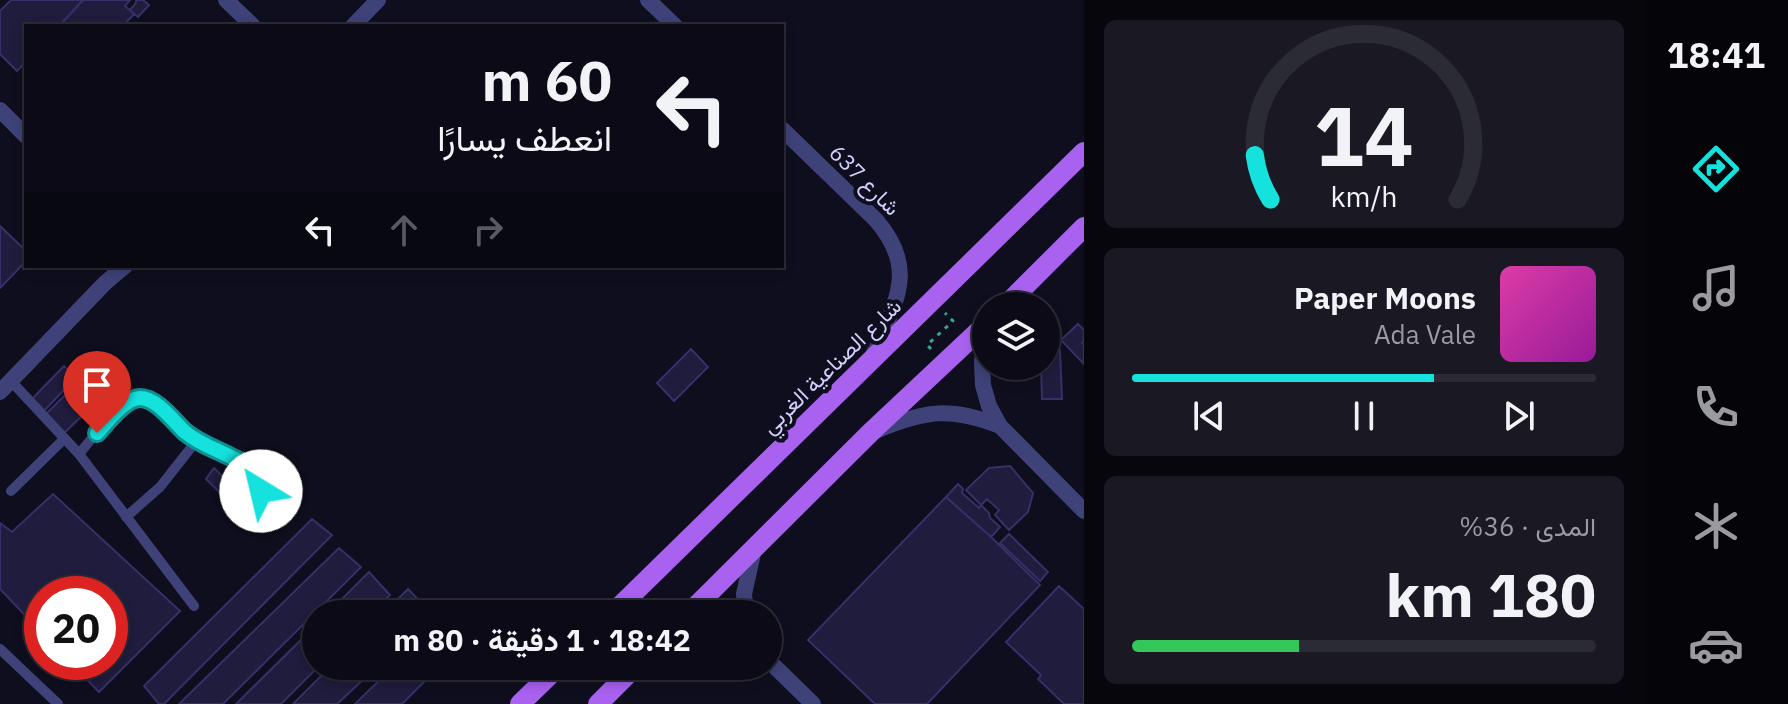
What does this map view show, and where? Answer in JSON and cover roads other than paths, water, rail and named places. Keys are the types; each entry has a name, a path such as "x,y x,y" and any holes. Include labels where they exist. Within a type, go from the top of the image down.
{"main road":[{"name":"شارع الصناعية الغربي","path":"626,600 1084,152"},
{"path":"1019,292 1084,227"},
{"path":"702,600 871,432 972,338"},
{"path":"520,704 545,680"},
{"path":"598,704 622,680"}],"street":[{"path":"226,0 251,24"},
{"path":"355,24 378,0"},
{"path":"648,0 673,24"},
{"path":"0,110 24,134"},
{"name":"شارع 637","path":"784,131 876,220 890,236 899,256 901,278 896,299 870,362"},
{"path":"105,283 112,268"},
{"path":"6,387 123,268"},
{"path":"983,380 989,406 1000,426 1084,511"},
{"path":"871,432 921,415 948,412 974,416 1000,426"},
{"path":"745,600 755,547"},
{"path":"782,674 813,704"}],"lane":[{"path":"6,387 31,400 79,454 194,606"},
{"path":"79,454 115,412 138,398 146,399 197,440 247,465 260,482 261,491 253,505"},
{"path":"11,491 64,439"},
{"path":"126,517 160,487 197,440"},
{"path":"0,649 58,704"}]}
